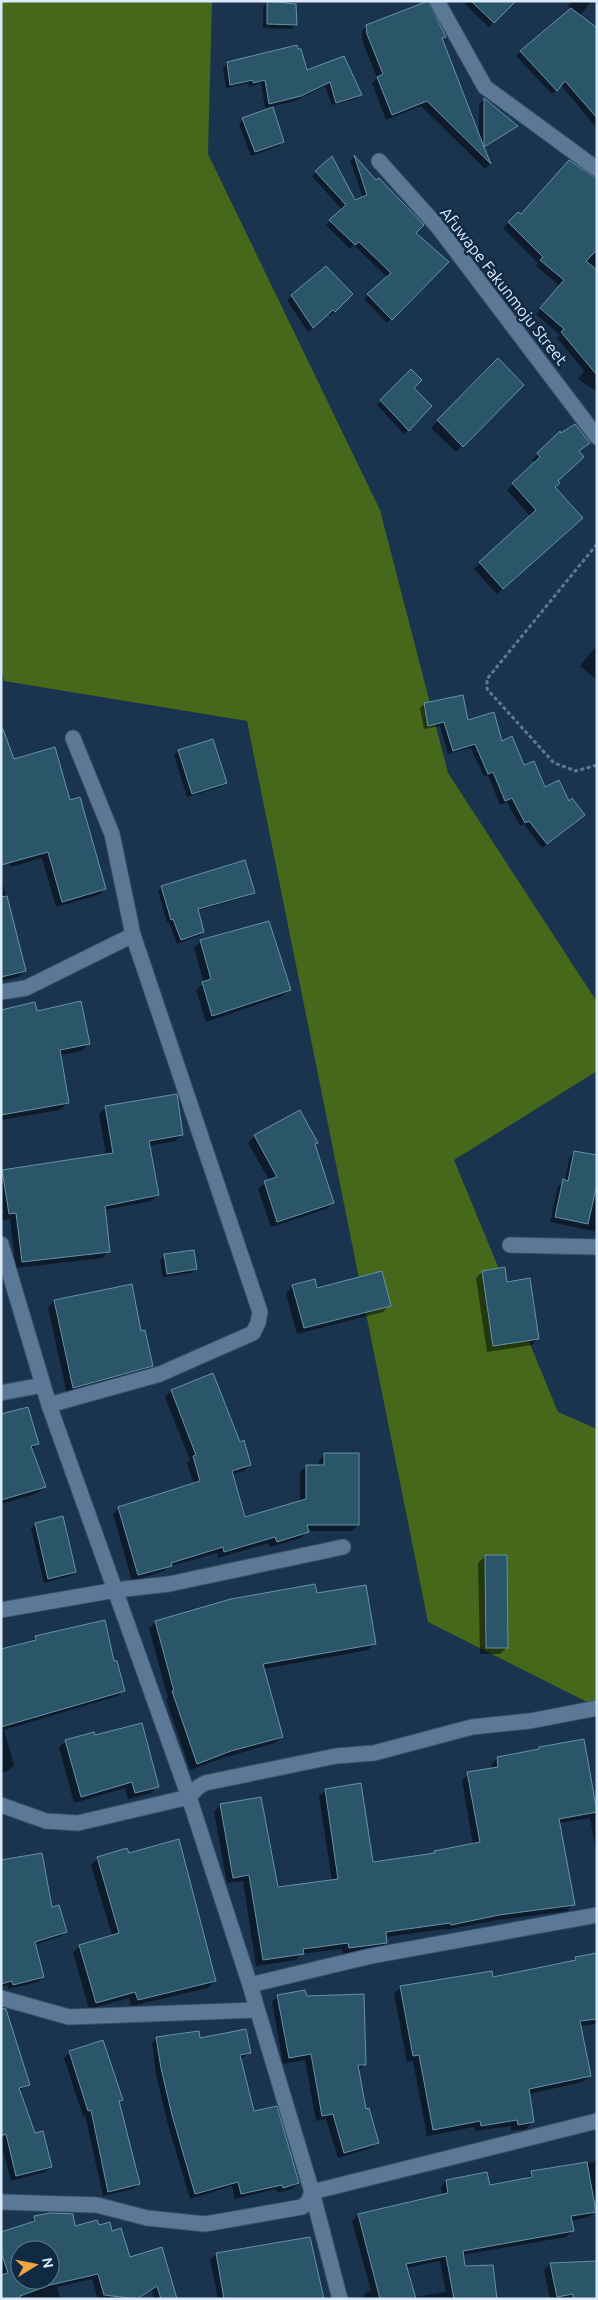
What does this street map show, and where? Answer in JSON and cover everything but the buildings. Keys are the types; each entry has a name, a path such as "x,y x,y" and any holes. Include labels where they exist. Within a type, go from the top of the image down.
{"street":[{"path":"439,2 485,87 597,169"},
{"name":"Afuwape Fakunmoju Street","path":"379,161 438,227 597,437"},
{"path":"49,1405 160,1374 253,1334 260,1312 133,935 112,834 73,738"},
{"path":"1,992 26,988 133,935"},
{"path":"1,1244 49,1405 189,1797 250,1985 312,2192 340,2299"},
{"path":"510,1245 597,1247"},
{"path":"1,1393 43,1385"},
{"path":"1,1610 116,1590 169,1584 343,1547"},
{"path":"1,1805 46,1821 78,1823 189,1797 197,1788 206,1783 336,1756 374,1753 472,1727 530,1721 597,1708"},
{"path":"250,1985 371,1956 597,1915"},
{"path":"1,1998 69,2017 258,2010"},
{"path":"312,2192 597,2122"},
{"path":"1,2202 97,2206 147,2218 205,2224 302,2207 308,2202 312,2192"}],"path":[{"path":"597,544 487,679 487,689 554,763 576,771 597,765"}],"green space":[{"path":"1,1 212,1 208,154 380,510 448,773 597,1002 597,1071 454,1160 558,1412 597,1429 597,1707 428,1622 247,721 4,681 1,665"}]}
